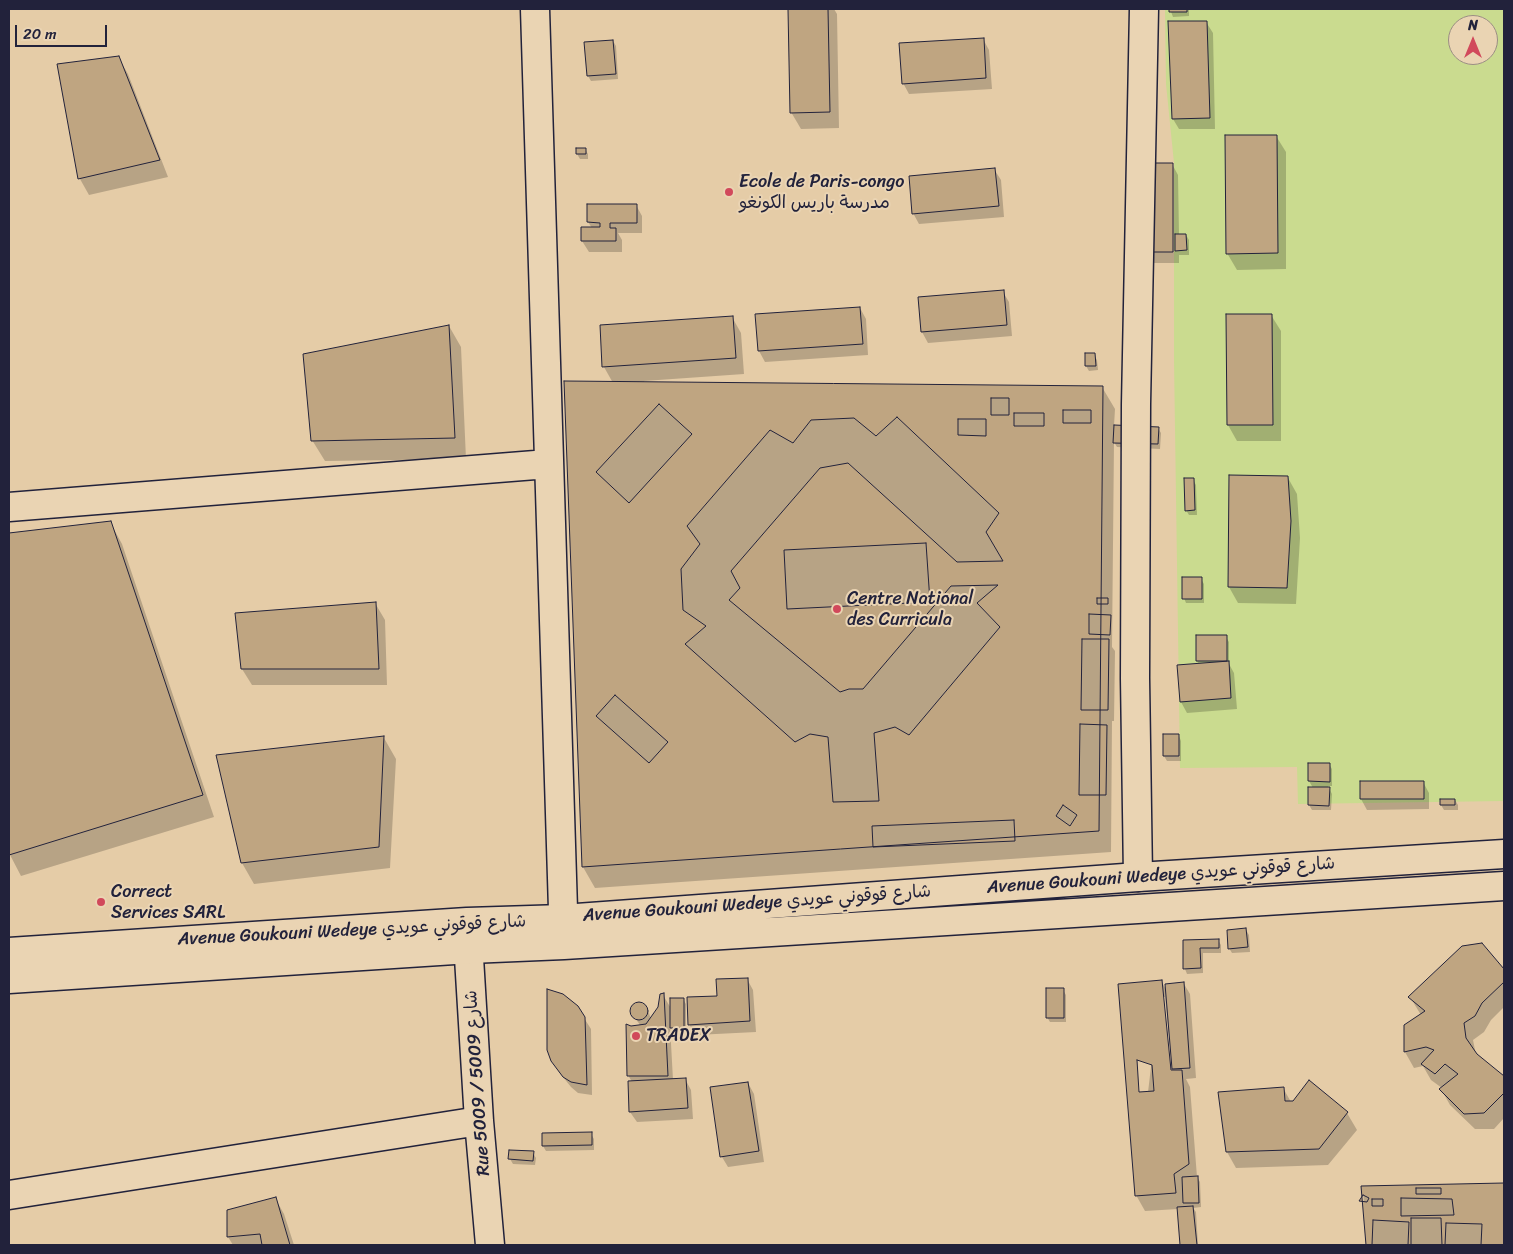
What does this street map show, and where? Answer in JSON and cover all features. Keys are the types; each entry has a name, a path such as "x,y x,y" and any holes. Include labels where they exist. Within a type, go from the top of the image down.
{"street":[{"path":"535,9 564,945"},
{"path":"1138,876 1135,678 1136,404 1144,9"},
{"path":"9,507 548,464"},
{"name":"Avenue Goukouni Wedeye شارع قوقوني عويدي","path":"9,952 467,922 563,919 1138,876 1504,854"},
{"name":"Avenue Goukouni Wedeye شارع قوقوني عويدي","path":"9,979 1504,886"},
{"name":"Rue 5009 / شارع 5009","path":"467,922 479,1121 490,1245"},
{"path":"9,1195 479,1121"}],"green space":[{"path":"1165,9 1504,9 1504,801 1298,804 1297,767 1180,768 1174,360 1174,163 1166,84"}],"building":[{"path":"788,9 828,9 830,112 790,113"},
{"path":"1169,9 1187,9 1187,12 1169,12"},
{"path":"1168,21 1207,21 1210,118 1172,119"},
{"path":"984,38 986,78 902,84 899,43"},
{"path":"613,40 616,74 587,76 584,42"},
{"path":"119,56 160,160 78,179 57,64"},
{"path":"1225,135 1277,135 1278,253 1226,254"},
{"path":"576,148 586,148 586,154 576,154"},
{"path":"1137,163 1173,163 1173,252 1138,252"},
{"path":"995,168 999,206 912,214 909,176"},
{"path":"587,204 637,204 637,223 610,223 610,228 616,228 616,241 581,241 581,227 600,227 600,223 587,222"},
{"path":"1175,234 1186,234 1187,250 1175,251"},
{"path":"1004,290 1007,325 921,332 918,297"},
{"path":"860,307 863,344 758,351 755,314"},
{"path":"1226,314 1272,314 1273,425 1227,425"},
{"path":"733,316 736,358 602,367 600,325"},
{"path":"449,325 455,438 311,441 303,354"},
{"path":"1085,353 1095,353 1096,366 1085,366"},
{"name":"Centre National des Curricula","path":"564,381 1103,386 1099,831 582,867"},
{"path":"991,398 1009,398 1009,415 991,415"},
{"path":"659,404 692,434 629,503 596,472"},
{"path":"1063,410 1091,410 1091,423 1063,423"},
{"path":"1014,413 1044,413 1044,426 1014,426"},
{"path":"897,417 999,513 986,532 1003,561 957,562 848,463 820,468 731,571 740,588 729,600 840,692 849,689 863,689 951,586 998,585 977,603 1000,627 909,735 895,727 874,733 879,801 833,802 828,737 810,734 795,742 685,644 706,626 683,610 681,569 700,544 687,526 770,430 793,443 811,420 854,418 876,436"},
{"path":"958,419 986,419 986,436 958,435"},
{"path":"1114,425 1159,427 1158,444 1113,443"},
{"path":"1229,475 1288,476 1291,521 1287,588 1228,587"},
{"path":"1184,478 1194,478 1195,510 1185,511"},
{"path":"111,521 203,795 9,855 9,533"},
{"path":"926,543 930,602 787,609 784,550"},
{"path":"1182,577 1202,577 1202,599 1182,599"},
{"path":"1097,598 1108,598 1108,604 1097,604"},
{"path":"376,602 379,669 241,669 235,613"},
{"path":"1089,614 1111,615 1110,635 1089,634"},
{"path":"1196,635 1227,635 1227,661 1196,661"},
{"path":"1082,639 1109,639 1108,710 1081,710"},
{"path":"1229,661 1231,698 1180,702 1177,665"},
{"path":"615,695 668,742 649,763 596,716"},
{"path":"1080,724 1107,725 1106,795 1079,795"},
{"path":"1163,734 1179,734 1179,756 1163,756"},
{"path":"384,736 379,847 241,863 216,755"},
{"path":"1308,763 1330,763 1330,782 1308,781"},
{"path":"1360,781 1424,781 1424,799 1360,799"},
{"path":"1308,787 1330,787 1329,806 1308,805"},
{"path":"1440,799 1455,799 1455,805 1440,805"},
{"path":"1063,805 1077,815 1070,826 1056,816"},
{"path":"1014,820 1015,841 873,847 872,826"},
{"path":"1246,928 1248,947 1228,949 1227,930"},
{"path":"1219,939 1219,948 1200,948 1201,968 1183,969 1183,940"},
{"path":"1482,943 1504,969 1504,982 1482,1003 1475,1016 1464,1023 1466,1038 1477,1054 1504,1076 1504,1093 1484,1113 1464,1114 1439,1089 1458,1074 1445,1064 1435,1074 1421,1064 1434,1050 1426,1047 1404,1052 1404,1025 1425,1011 1408,997 1462,946"},
{"path":"748,978 750,1021 688,1025 687,997 717,996 716,979"},
{"path":"1162,980 1171,1070 1182,1070 1189,1164 1174,1174 1176,1193 1135,1196 1118,984"},
{"path":"1184,982 1190,1068 1172,1069 1165,984"},
{"path":"1046,988 1064,988 1064,1018 1046,1018"},
{"path":"547,989 563,994 578,1006 585,1017 587,1085 571,1082 563,1077 551,1061 547,1050"},
{"path":"664,993 668,1076 627,1076 626,1024 631,1026 646,1024 658,1007 660,994"},
{"path":"670,998 684,998 684,1028 670,1028"},
{"path":"635,1002 643,1002 648,1007 646,1018 635,1020 630,1015 630,1007"},
{"path":"1137,1060 1152,1065 1154,1091 1139,1092"},
{"path":"686,1078 688,1108 629,1112 628,1081"},
{"path":"1309,1080 1348,1112 1319,1149 1226,1152 1218,1092 1284,1087 1285,1101 1293,1101"},
{"path":"748,1082 759,1151 720,1157 710,1087"},
{"path":"592,1132 592,1145 542,1146 542,1133"},
{"path":"509,1150 534,1151 533,1161 508,1159"},
{"path":"1198,1176 1199,1203 1183,1203 1182,1177"},
{"path":"1504,1183 1504,1245 1366,1245 1361,1186"},
{"path":"1416,1188 1441,1188 1441,1194 1416,1194"},
{"path":"1363,1195 1369,1198 1367,1202 1359,1201"},
{"path":"276,1197 290,1245 262,1245 260,1234 227,1237 227,1210"},
{"path":"1401,1198 1452,1199 1454,1215 1401,1216"},
{"path":"1372,1199 1383,1199 1383,1206 1372,1206"},
{"path":"1193,1206 1197,1245 1180,1245 1177,1207"},
{"path":"1411,1218 1441,1218 1442,1245 1411,1245"},
{"path":"1373,1220 1409,1222 1408,1245 1372,1245"},
{"path":"1446,1223 1482,1224 1481,1245 1445,1245"}],"place":[{"name":"Ecole de Paris-congo مدرسة باريس الكونغو","path":"729,192"},
{"name":"Centre National des Curricula","path":"837,609"},
{"name":"Correct Services SARL","path":"101,902"},
{"name":"TRADEX","path":"636,1036"}]}
